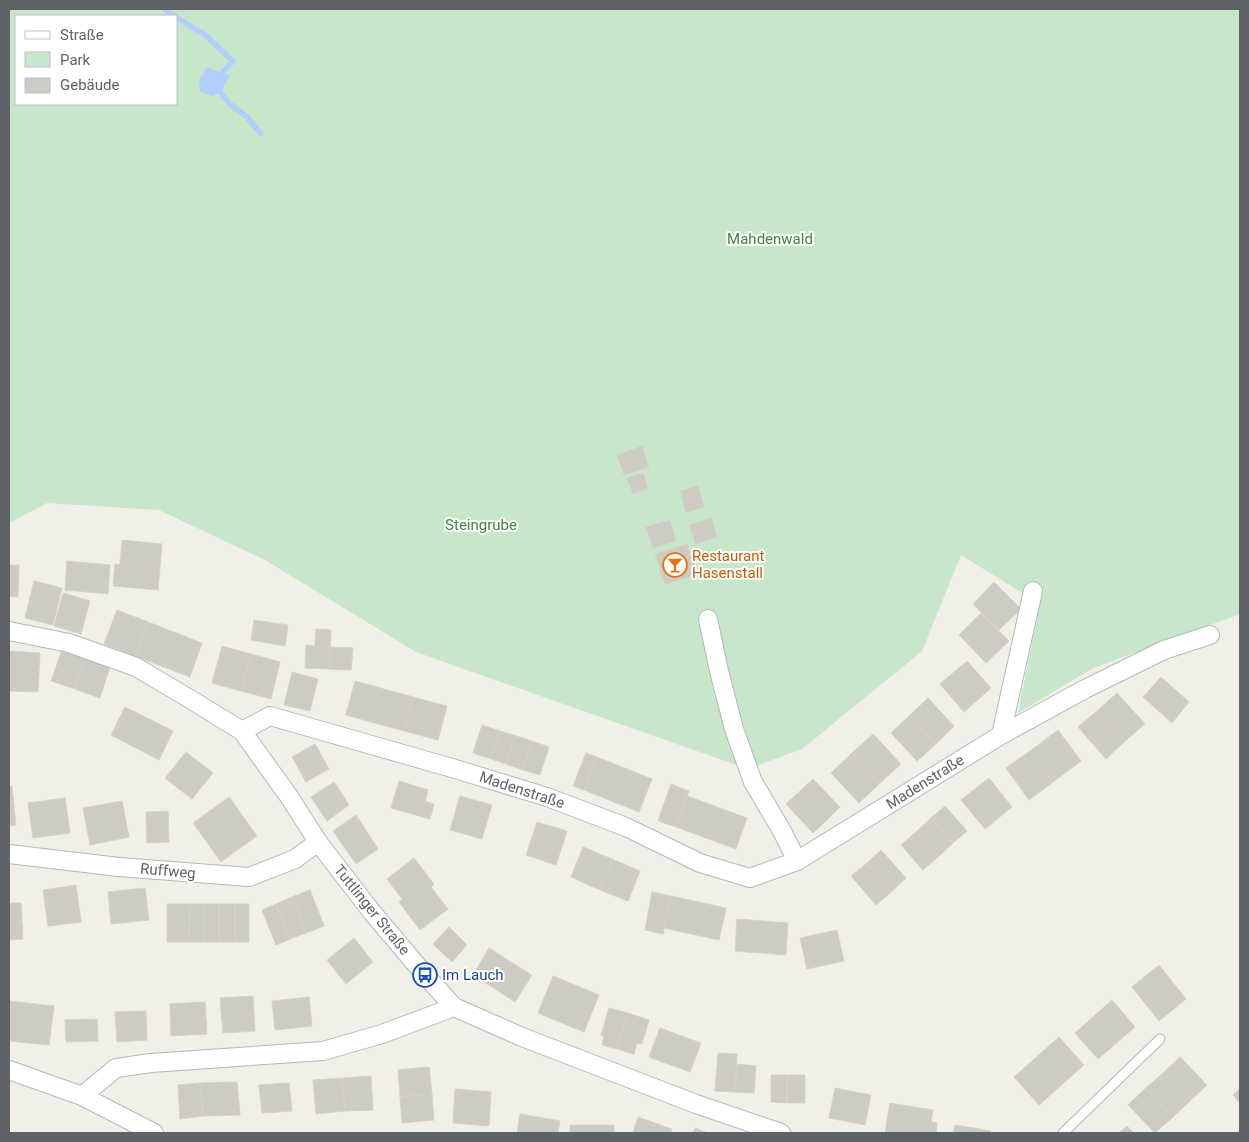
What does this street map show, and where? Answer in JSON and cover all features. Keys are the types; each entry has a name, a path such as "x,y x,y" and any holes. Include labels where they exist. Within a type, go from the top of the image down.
{"street":[{"path":"1001,735 1033,591"},
{"path":"708,620 734,730 753,782 797,861"},
{"name":"Tuttlinger Straße","path":"9,631 69,644 136,667 242,731 290,798 318,842 371,911 454,1006 522,1037 696,1104 781,1133"},
{"name":"Madenstraße","path":"242,731 270,716 442,765 547,797 626,828 700,863 750,878 797,861 1001,735 1085,688 1164,650 1210,634"},
{"name":"Ruffweg","path":"9,854 249,877 295,859 318,842"},
{"path":"82,1096 116,1068 151,1063 323,1051 382,1034 454,1006"},
{"path":"9,1070 82,1096 154,1133"}],"lane":[{"path":"1063,1133 1160,1039"}],"green space":[{"path":"9,9 1240,9 1240,614 1093,668 1018,713 1040,604 961,555 922,651 802,749 748,769 416,652 265,560 159,510 47,503 9,523"}],"water":[{"path":"207,67 230,76 220,92 213,96 200,92 199,80"}],"building":[{"path":"642,446 649,467 624,475 617,455"},
{"path":"643,473 648,488 633,494 627,478"},
{"path":"698,486 704,507 686,513 680,491"},
{"path":"711,518 717,537 696,544 689,525"},
{"path":"670,520 676,541 653,548 646,527"},
{"path":"122,540 162,544 158,590 113,586 115,564 120,565"},
{"path":"687,544 696,575 665,584 655,554"},
{"path":"67,561 110,565 108,594 65,590"},
{"path":"9,565 19,565 18,597 9,596"},
{"path":"34,581 62,588 53,625 25,618"},
{"path":"994,582 1021,609 999,630 973,604"},
{"path":"63,593 90,601 81,634 54,626"},
{"path":"117,610 148,622 135,656 104,644"},
{"path":"981,613 1009,641 986,663 959,635"},
{"path":"254,620 288,625 285,646 251,640"},
{"path":"148,622 202,643 190,677 135,656"},
{"path":"316,629 331,630 329,669 305,668 306,645 315,646"},
{"path":"222,646 251,654 241,691 212,683"},
{"path":"330,647 353,648 351,670 329,669"},
{"path":"62,650 86,658 75,689 51,681"},
{"path":"9,651 40,653 38,692 9,691"},
{"path":"251,654 280,662 271,699 241,691"},
{"path":"86,658 110,667 100,698 75,689"},
{"path":"967,661 991,688 964,712 940,684"},
{"path":"292,672 318,679 310,711 284,705"},
{"path":"1161,677 1189,702 1172,723 1143,697"},
{"path":"355,681 413,697 404,731 346,715"},
{"path":"1117,693 1145,724 1125,741 1098,710"},
{"path":"413,697 447,706 438,740 404,731"},
{"path":"928,698 954,726 936,744 909,716"},
{"path":"125,707 173,731 159,760 111,735"},
{"path":"1098,710 1125,741 1106,759 1078,727"},
{"path":"909,716 936,744 917,761 891,733"},
{"path":"482,725 500,731 491,759 473,753"},
{"path":"1058,730 1081,761 1053,782 1030,751"},
{"path":"500,731 516,736 506,764 491,759"},
{"path":"873,734 901,764 880,783 852,753"},
{"path":"516,736 532,741 523,770 506,764"},
{"path":"532,741 549,747 540,775 523,770"},
{"path":"315,744 329,769 306,782 292,757"},
{"path":"1030,751 1053,782 1029,800 1006,768"},
{"path":"186,752 213,773 192,799 165,778"},
{"path":"586,753 597,757 584,790 573,786"},
{"path":"852,753 880,783 859,803 831,773"},
{"path":"597,757 652,779 639,812 584,790"},
{"path":"989,778 1012,807 985,829 961,800"},
{"path":"813,779 840,807 826,821 799,792"},
{"path":"399,781 428,790 425,801 434,804 430,819 391,808"},
{"path":"334,782 349,805 327,821 311,797"},
{"path":"671,784 689,791 676,827 658,821"},
{"path":"12,786 16,825 9,826 9,787"},
{"path":"799,792 826,821 813,833 786,804"},
{"path":"460,796 492,805 482,839 450,830"},
{"path":"687,796 747,818 736,849 676,827"},
{"path":"229,797 257,836 221,862 193,823"},
{"path":"65,798 70,833 33,838 28,803"},
{"path":"122,801 129,837 90,845 83,808"},
{"path":"945,806 967,831 953,843 931,818"},
{"path":"168,811 169,842 147,843 146,812"},
{"path":"356,815 378,849 356,864 333,831"},
{"path":"931,818 953,843 938,857 916,832"},
{"path":"537,822 567,831 556,865 526,855"},
{"path":"916,832 938,857 923,870 901,845"},
{"path":"583,847 612,859 600,890 571,877"},
{"path":"881,850 906,878 891,892 867,863"},
{"path":"414,858 434,884 431,887 448,909 420,930 399,902 402,899 387,879"},
{"path":"612,859 640,871 628,901 600,890"},
{"path":"867,863 891,892 876,905 851,876"},
{"path":"76,885 81,922 48,926 43,890"},
{"path":"145,888 149,920 111,924 108,892"},
{"path":"310,890 324,926 306,933 292,897"},
{"path":"652,892 671,896 663,934 645,930"},
{"path":"671,896 726,908 719,940 664,928"},
{"path":"292,897 306,933 290,939 276,904"},
{"path":"9,903 21,903 23,939 9,940"},
{"path":"167,904 190,904 189,942 167,942"},
{"path":"190,904 204,904 204,942 189,942"},
{"path":"204,904 219,904 219,942 204,942"},
{"path":"219,904 235,904 235,942 219,942"},
{"path":"235,904 249,904 249,942 235,942"},
{"path":"276,904 290,939 276,945 262,910"},
{"path":"737,919 788,923 786,955 735,951"},
{"path":"449,927 467,945 452,962 433,944"},
{"path":"837,930 844,961 807,969 800,938"},
{"path":"354,938 373,962 346,984 327,960"},
{"path":"489,948 511,962 495,989 473,975"},
{"path":"511,962 532,975 515,1002 495,989"},
{"path":"1159,965 1186,999 1159,1021 1132,987"},
{"path":"553,976 599,995 584,1032 538,1013"},
{"path":"253,996 255,1031 223,1033 220,998"},
{"path":"309,997 312,1026 275,1030 272,1001"},
{"path":"1112,1000 1135,1027 1098,1059 1075,1033"},
{"path":"9,1001 54,1006 49,1045 9,1041"},
{"path":"205,1002 207,1034 171,1036 170,1004"},
{"path":"609,1008 628,1013 617,1049 602,1045 604,1036 601,1035"},
{"path":"146,1011 147,1040 117,1042 115,1012"},
{"path":"628,1013 649,1020 642,1044 637,1043 634,1054 617,1049"},
{"path":"97,1019 98,1041 66,1042 65,1020"},
{"path":"660,1028 701,1043 690,1072 649,1057"},
{"path":"1059,1037 1084,1065 1039,1105 1014,1077"},
{"path":"718,1053 737,1054 735,1092 715,1091"},
{"path":"1180,1057 1207,1085 1190,1101 1163,1073"},
{"path":"737,1064 756,1066 754,1093 735,1092"},
{"path":"429,1067 432,1094 400,1097 398,1070"},
{"path":"1163,1073 1190,1101 1173,1117 1146,1088"},
{"path":"771,1075 787,1075 787,1103 771,1102"},
{"path":"787,1075 805,1075 805,1103 787,1103"},
{"path":"371,1076 373,1110 345,1111 342,1078"},
{"path":"342,1078 345,1111 316,1114 313,1080"},
{"path":"237,1082 240,1115 203,1116 200,1083"},
{"path":"200,1083 203,1116 180,1119 178,1085"},
{"path":"289,1083 292,1111 262,1113 259,1085"},
{"path":"835,1088 871,1095 865,1125 829,1118"},
{"path":"1146,1088 1173,1117 1155,1133 1128,1105"},
{"path":"1240,1088 1240,1103 1233,1095"},
{"path":"455,1089 491,1092 489,1126 453,1123"},
{"path":"432,1094 434,1120 402,1123 400,1097"},
{"path":"890,1103 933,1110 931,1122 937,1123 936,1133 885,1133"},
{"path":"520,1114 560,1121 558,1133 517,1133"},
{"path":"638,1117 672,1129 670,1133 633,1133"},
{"path":"570,1125 614,1125 614,1133 570,1133"},
{"path":"955,1125 991,1131 990,1133 953,1133"},
{"path":"1127,1126 1134,1133 1119,1133"},
{"path":"695,1128 708,1133 693,1133"}],"waterway":[{"path":"164,9 173,15"},
{"path":"178,18 205,35 233,61 222,73 220,92 230,104 247,117 261,134"}],"place":[{"name":"Restaurant Hasenstall","path":"675,565"},
{"name":"Im Lauch","path":"425,975"}],"park label":[{"name":"Mahdenwald","path":"770,239"},
{"name":"Steingrube","path":"481,525"}]}
